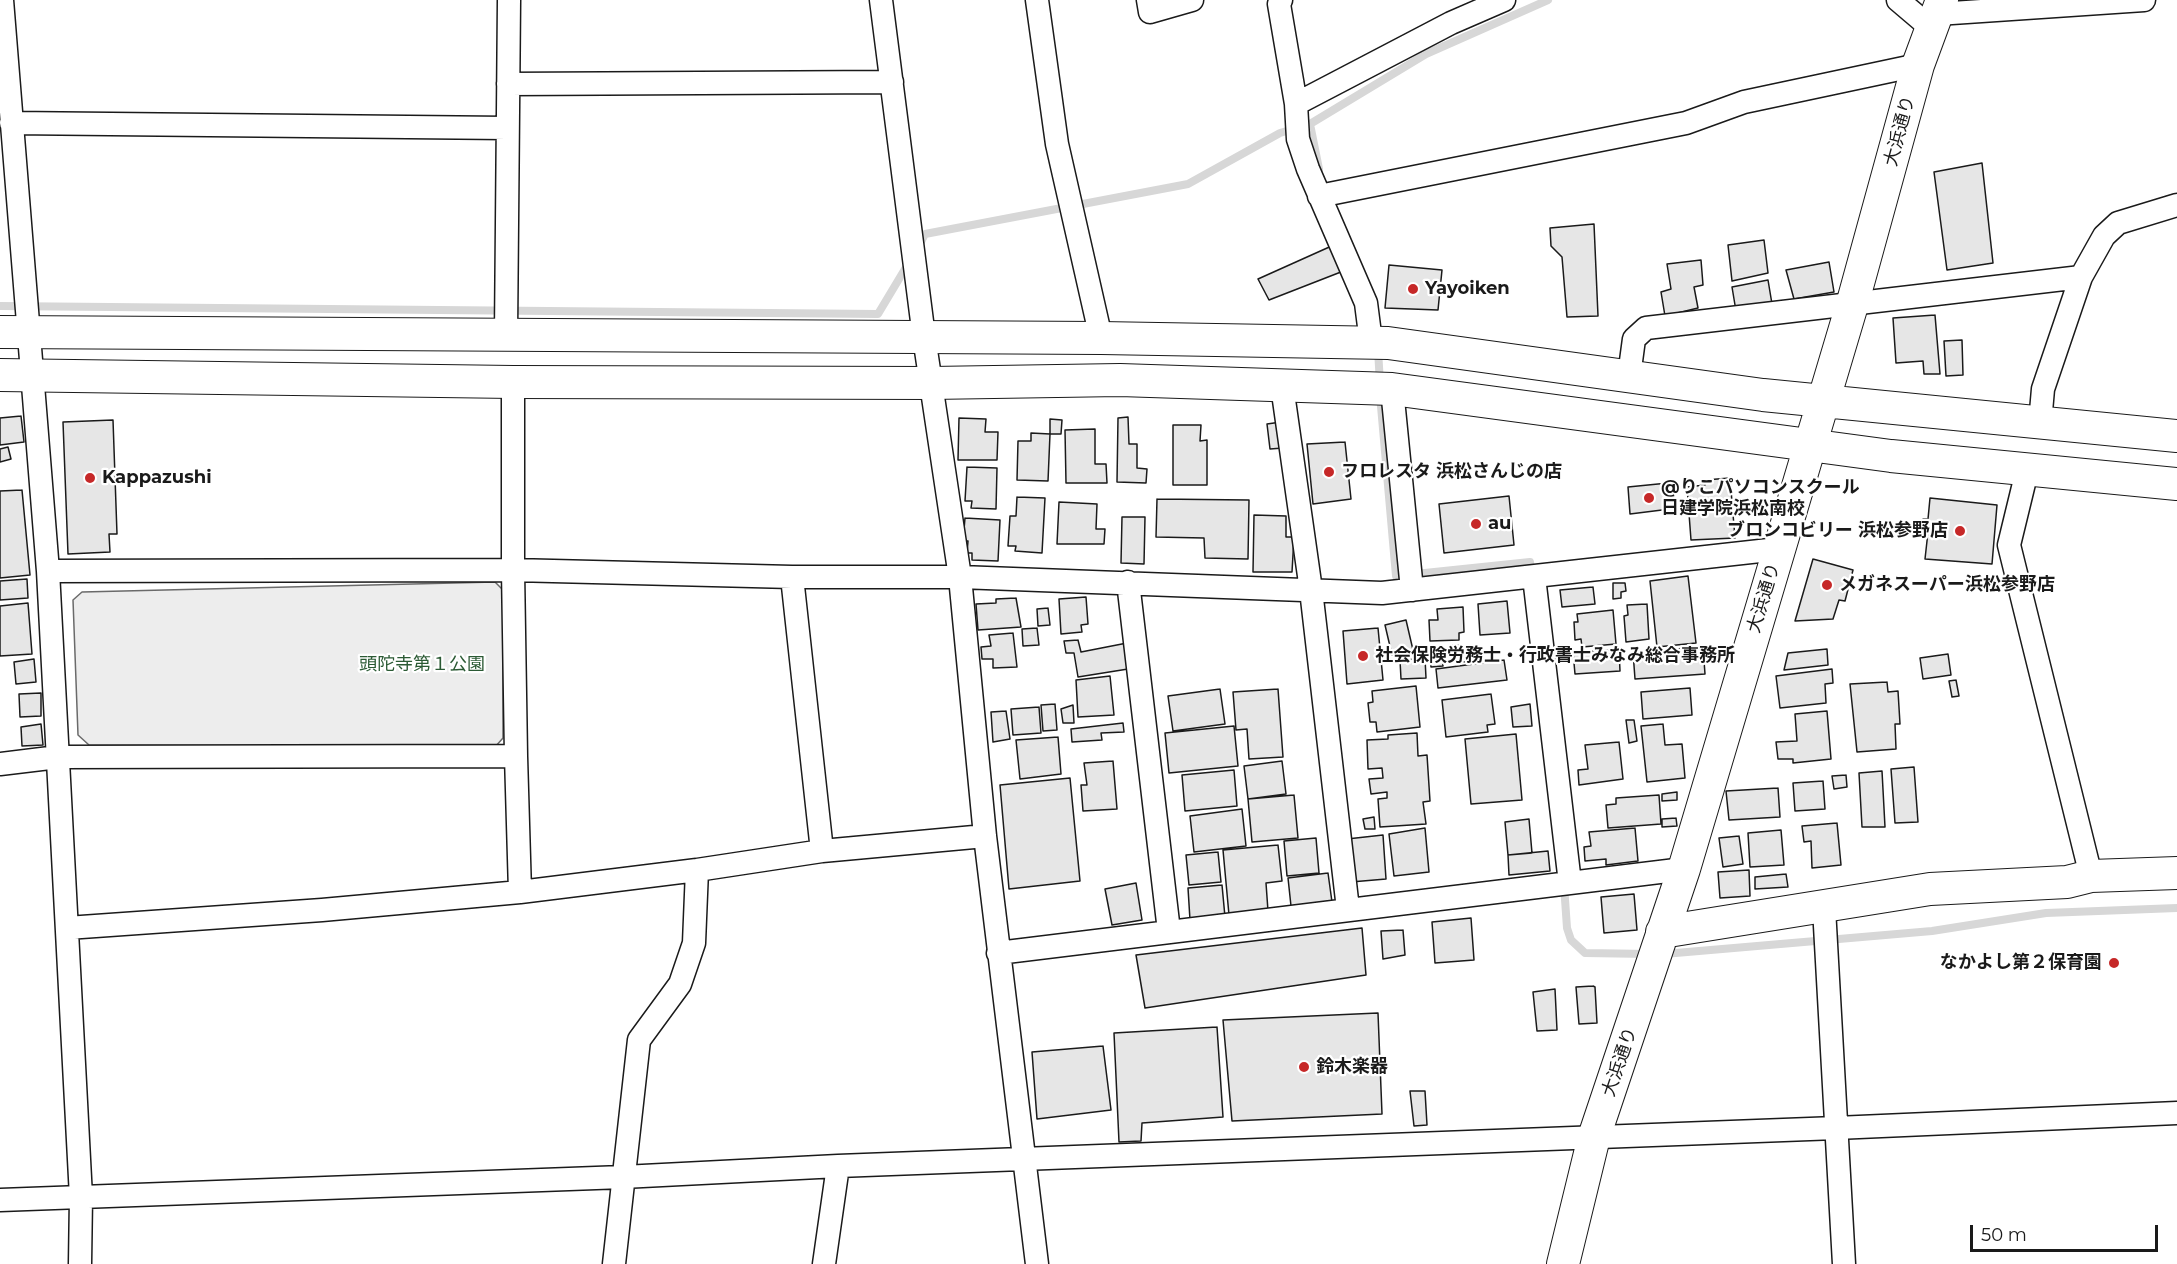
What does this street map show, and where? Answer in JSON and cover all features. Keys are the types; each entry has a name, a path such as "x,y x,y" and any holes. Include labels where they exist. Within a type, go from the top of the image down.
{"street":[{"path":"2,0 11,123 14,332 32,374 48,571 81,1197 80,1264"},
{"path":"506,334 509,0"},
{"path":"881,0 924,338 960,578 998,953 1037,1264"},
{"path":"1037,0 1057,144 1101,338"},
{"path":"1148,0 1150,12 1192,0"},
{"path":"1281,0 1278,4 1296,104 1298,139 1319,196 1366,303 1371,342"},
{"path":"1296,104 1451,23 1504,0"},
{"path":"1898,0 1937,14 2144,0"},
{"name":"大浜通り","path":"1563,1264 1594,1137 1683,869 1852,305 1918,65 1937,14"},
{"path":"1319,196 1686,123 1744,102 1918,65"},
{"path":"508,84 892,82"},
{"path":"11,123 507,128"},
{"path":"2040,423 2043,389 2081,277 2104,236 2118,223 2177,205"},
{"path":"1629,376 1634,339 1646,328 2081,277"},
{"path":"14,332 1101,338 1371,342 1763,395 2177,436"},
{"path":"0,375 513,382 931,383 1120,380 1392,389 1891,456 2177,484"},
{"path":"513,382 513,570 520,892"},
{"path":"1282,386 1311,590 1348,909"},
{"path":"1392,389 1412,590"},
{"path":"2027,471 2009,545 2091,876"},
{"path":"48,571 513,570 1128,582 1382,593 1779,549"},
{"path":"792,577 822,851"},
{"path":"1534,577 1570,884"},
{"path":"1128,582 1169,932"},
{"path":"0,764 58,757 516,756"},
{"path":"67,928 322,910 520,892 697,870 822,851 985,836"},
{"path":"998,953 1683,869"},
{"path":"614,1264 639,1040 680,984 694,943 697,870"},
{"path":"1662,932 1824,908 1930,889 2067,882 2091,876 2177,873"},
{"path":"1824,908 1844,1264"},
{"path":"0,1200 623,1177 838,1166 2177,1113"},
{"path":"824,1264 838,1166"}],"green space":[{"name":"頭陀寺第１公園","path":"495,582 503,590 503,738 495,747 89,745 78,735 73,600 82,592"}],"building":[{"path":"1982,163 1993,263 1947,270 1934,172"},
{"path":"1594,224 1598,316 1567,317 1562,257 1551,246 1550,228"},
{"path":"1764,240 1768,273 1732,281 1728,245"},
{"path":"1336,244 1346,270 1269,300 1258,279"},
{"path":"1701,260 1703,285 1694,287 1698,308 1665,316 1661,292 1671,289 1667,264"},
{"path":"1829,262 1834,292 1794,299 1786,270"},
{"name":"Yayoiken","path":"1389,265 1442,270 1438,310 1385,308"},
{"path":"1768,280 1772,304 1736,311 1732,287"},
{"path":"1935,315 1940,374 1924,374 1923,361 1896,363 1893,318"},
{"path":"1962,340 1963,375 1946,376 1944,341"},
{"path":"21,416 24,442 0,445 0,418"},
{"path":"1128,417 1129,444 1137,444 1137,468 1147,469 1146,483 1117,482 1118,418"},
{"path":"959,418 986,419 985,432 998,432 997,460 958,460"},
{"path":"1050,419 1062,420 1061,434 1050,434"},
{"name":"Kappazushi","path":"113,420 117,534 109,534 110,552 68,554 63,422"},
{"path":"1281,422 1283,448 1270,449 1267,424"},
{"path":"1173,425 1201,425 1200,441 1207,440 1207,485 1173,485"},
{"path":"1095,429 1095,464 1106,464 1107,483 1066,483 1065,430"},
{"path":"1031,433 1050,434 1048,481 1017,480 1018,441 1031,441"},
{"name":"フロレスタ 浜松さんじの店","path":"1345,442 1351,499 1313,504 1307,444"},
{"path":"8,447 11,459 0,462 0,449"},
{"path":"967,467 997,468 996,509 971,508 972,501 965,501"},
{"path":"1730,478 1735,538 1691,540 1687,487 1705,485 1705,480"},
{"name":"@りこパソコンスクール 日建学院浜松南校","path":"1668,483 1670,509 1630,514 1628,487"},
{"path":"22,490 30,575 0,578 0,491"},
{"name":"au","path":"1509,496 1514,545 1444,553 1439,504"},
{"path":"1017,497 1045,498 1042,553 1015,551 1016,546 1008,546 1010,516 1016,516"},
{"name":"ブロンコビリー 浜松参野店","path":"1930,498 1997,505 1992,564 1925,559 1928,532 1922,530 1923,519 1928,519"},
{"path":"1157,499 1249,500 1248,559 1205,558 1204,538 1156,537"},
{"path":"1059,502 1097,504 1096,529 1105,529 1104,544 1057,544"},
{"path":"1254,515 1286,516 1286,537 1294,537 1292,572 1253,572"},
{"path":"1122,517 1145,517 1144,564 1121,563"},
{"path":"965,518 1000,520 998,561 972,560 972,553 967,553 968,541 963,541"},
{"name":"メガネスーパー浜松参野店","path":"1813,559 1853,570 1845,601 1839,600 1833,619 1795,621"},
{"path":"1688,576 1696,643 1657,647 1650,581"},
{"path":"27,579 28,598 0,600 0,581"},
{"path":"1613,583 1625,583 1626,591 1621,592 1621,598 1613,599"},
{"path":"1593,587 1595,604 1562,607 1560,590"},
{"path":"1086,597 1088,624 1081,625 1082,632 1061,634 1059,599"},
{"path":"1016,598 1021,627 978,630 976,604 996,603 996,599"},
{"path":"1507,601 1510,633 1480,635 1478,604"},
{"path":"28,603 32,654 0,656 0,606"},
{"path":"1647,604 1649,639 1626,642 1624,616 1628,615 1627,605"},
{"path":"1463,607 1464,632 1459,633 1459,640 1430,641 1429,620 1438,620 1437,609"},
{"path":"1048,608 1050,625 1038,626 1037,609"},
{"path":"1613,610 1616,644 1582,647 1581,639 1575,640 1574,622 1578,622 1577,614"},
{"path":"1406,620 1413,650 1392,655 1385,625"},
{"path":"1037,628 1039,645 1023,646 1022,629"},
{"name":"社会保険労務士・行政書士みなみ総合事務所","path":"1378,628 1383,680 1347,684 1343,631"},
{"path":"1013,633 1017,667 993,668 993,659 982,659 981,647 991,646 989,635"},
{"path":"1078,640 1081,652 1127,643 1128,669 1078,677 1074,653 1066,653 1064,641"},
{"path":"1451,645 1468,646 1469,662 1451,661"},
{"path":"1703,647 1705,674 1635,679 1633,652"},
{"path":"1429,648 1441,648 1443,666 1431,667"},
{"path":"1827,649 1828,665 1784,670 1788,653"},
{"path":"1619,650 1620,671 1575,674 1573,652"},
{"path":"1948,654 1951,675 1923,679 1920,658"},
{"path":"1425,658 1426,678 1401,679 1400,660"},
{"path":"34,659 36,682 16,684 14,662"},
{"path":"1504,660 1507,680 1438,688 1436,669"},
{"path":"1832,669 1833,683 1825,684 1826,703 1780,708 1776,676"},
{"path":"1110,676 1114,715 1078,717 1076,680"},
{"path":"1956,680 1959,696 1952,697 1949,681"},
{"path":"1887,682 1888,692 1898,691 1900,724 1895,724 1896,749 1857,752 1850,684"},
{"path":"1416,686 1420,727 1377,732 1376,722 1370,722 1368,703 1373,702 1372,691"},
{"path":"1690,688 1692,715 1643,719 1641,692"},
{"path":"1220,689 1225,724 1173,731 1168,696"},
{"path":"1278,689 1283,757 1249,759 1247,729 1236,730 1233,692"},
{"path":"41,693 41,716 20,717 19,694"},
{"path":"1491,694 1495,724 1487,725 1488,732 1446,737 1442,700"},
{"path":"1055,704 1057,730 1043,731 1041,705"},
{"path":"1530,704 1532,726 1513,727 1511,707"},
{"path":"1073,705 1074,723 1063,723 1061,709"},
{"path":"1039,707 1041,733 1013,735 1011,709"},
{"path":"1006,711 1010,739 993,742 991,712"},
{"path":"1827,711 1831,759 1793,763 1793,759 1778,759 1776,742 1797,741 1795,714"},
{"path":"1626,720 1634,720 1637,741 1629,743"},
{"path":"1123,723 1124,732 1101,733 1102,740 1072,742 1071,729"},
{"path":"41,724 43,745 22,746 21,727"},
{"path":"1663,724 1665,745 1682,744 1685,778 1647,782 1641,726"},
{"path":"1234,726 1238,766 1169,773 1165,733"},
{"path":"1417,733 1418,756 1427,755 1430,801 1423,802 1426,824 1380,827 1378,799 1387,798 1387,792 1371,794 1369,779 1383,778 1382,768 1368,769 1367,740 1388,739 1388,735"},
{"path":"1516,734 1522,800 1471,804 1465,739"},
{"path":"1058,737 1061,774 1020,779 1016,740"},
{"path":"1619,742 1623,779 1579,785 1578,770 1588,769 1585,745"},
{"path":"1113,761 1117,809 1083,811 1081,785 1087,785 1084,763"},
{"path":"1282,761 1286,794 1248,799 1244,766"},
{"path":"1914,767 1918,822 1895,823 1891,769"},
{"path":"1234,770 1237,806 1185,811 1182,775"},
{"path":"1882,771 1885,827 1862,827 1859,773"},
{"path":"1846,775 1847,787 1834,789 1832,776"},
{"path":"1070,778 1080,881 1009,889 1000,785"},
{"path":"1823,781 1825,809 1795,811 1793,783"},
{"path":"1778,788 1780,817 1729,820 1726,791"},
{"path":"1677,792 1677,800 1662,801 1662,794"},
{"path":"1294,795 1298,838 1252,842 1248,799"},
{"path":"1659,795 1661,824 1608,828 1606,805 1616,804 1616,798"},
{"path":"1242,809 1246,846 1194,852 1190,816"},
{"path":"1374,817 1375,829 1365,829 1363,819"},
{"path":"1676,818 1677,826 1662,827 1662,819"},
{"path":"1529,819 1532,853 1508,855 1505,822"},
{"path":"1837,823 1841,865 1812,868 1811,841 1804,842 1802,826"},
{"path":"1425,828 1429,872 1394,876 1389,834"},
{"path":"1635,828 1638,861 1606,865 1606,859 1585,861 1584,847 1591,846 1589,832"},
{"path":"1781,830 1784,865 1750,867 1748,833"},
{"path":"1383,835 1386,879 1351,882 1347,839"},
{"path":"1739,836 1743,864 1723,867 1719,838"},
{"path":"1316,838 1319,873 1287,876 1284,841"},
{"path":"1278,845 1282,881 1266,883 1268,911 1229,915 1223,850"},
{"path":"1548,851 1550,871 1509,875 1508,855"},
{"path":"1218,852 1221,882 1189,885 1186,855"},
{"path":"1749,870 1750,896 1720,898 1718,872"},
{"path":"1328,873 1332,902 1291,906 1288,878"},
{"path":"1786,874 1788,887 1755,889 1755,877"},
{"path":"1136,883 1142,920 1112,925 1105,889"},
{"path":"1222,885 1225,917 1190,920 1188,888"},
{"path":"1634,894 1637,930 1604,933 1601,897"},
{"path":"1471,918 1474,960 1435,963 1432,922"},
{"path":"1362,928 1366,975 1145,1008 1136,955"},
{"path":"1403,930 1405,955 1383,959 1381,931"},
{"path":"1576,987 1595,987 1597,1023 1579,1024"},
{"path":"1555,989 1557,1030 1537,1031 1533,992"},
{"name":"鈴木楽器","path":"1378,1013 1382,1114 1232,1121 1223,1020"},
{"path":"1217,1027 1223,1117 1142,1123 1141,1141 1119,1142 1114,1033"},
{"path":"1103,1046 1111,1110 1037,1119 1032,1052"},
{"path":"1410,1091 1425,1091 1427,1125 1414,1126"}],"waterway":[{"path":"919,246 925,234 1188,184 1280,133 1310,124 1426,54 1548,0"},
{"path":"1310,124 1319,169"},
{"path":"0,306 878,314 908,264"},
{"path":"1378,350 1380,383"},
{"path":"1380,395 1396,576 1530,562 1532,575"},
{"path":"1564,885 1567,928 1571,940 1585,953 1649,954"},
{"path":"1664,954 1932,931 2046,913 2177,908"}],"place":[{"name":"Yayoiken","path":"1413,289"},
{"name":"フロレスタ 浜松さんじの店","path":"1329,472"},
{"name":"Kappazushi","path":"90,478"},
{"name":"@りこパソコンスクール 日建学院浜松南校","path":"1649,498"},
{"name":"au","path":"1476,524"},
{"name":"ブロンコビリー 浜松参野店","path":"1960,531"},
{"name":"メガネスーパー浜松参野店","path":"1827,585"},
{"name":"社会保険労務士・行政書士みなみ総合事務所","path":"1363,656"},
{"name":"なかよし第２保育園","path":"2114,963"},
{"name":"鈴木楽器","path":"1304,1067"}]}
